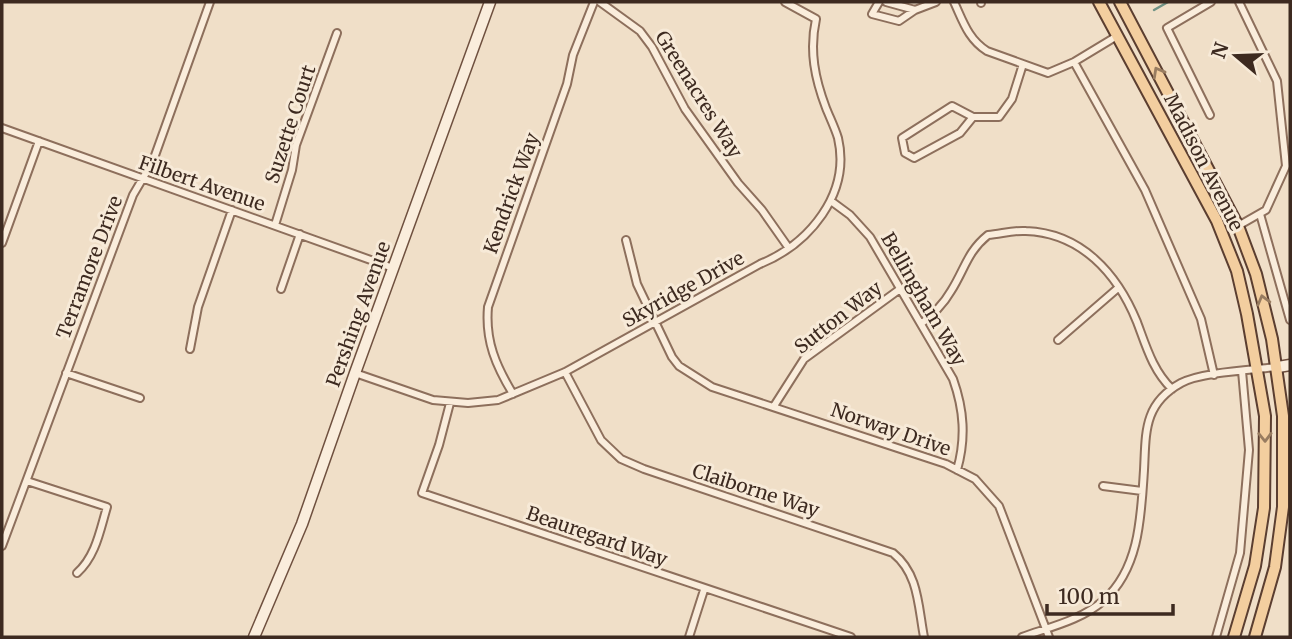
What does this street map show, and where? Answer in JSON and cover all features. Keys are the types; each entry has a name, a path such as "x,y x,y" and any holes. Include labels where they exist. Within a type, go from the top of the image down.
{"main road":[{"name":"Madison Avenue","path":"1099,2 1223,235 1237,271 1258,369 1265,416 1264,508 1255,566 1234,637"},
{"name":"Madison Avenue","path":"1120,2 1238,226 1256,274 1278,367 1285,445 1281,528 1272,578 1255,637"}],"street":[{"name":"Terramore Drive","path":"2,546 133,195 153,161 210,2"},
{"name":"Pershing Avenue","path":"254,637 302,524 490,2"},
{"name":"Greenacres Way","path":"597,2 640,31 652,47 685,109 788,247"},
{"name":"Kendrick Way","path":"513,394 492,357 486,320 488,307 568,84 573,55 597,2"},
{"name":"Skyridge Drive","path":"355,373 419,396 450,402 483,402 513,394 565,372 777,257 816,225 831,201 839,179 841,157 838,136 816,80 813,48 816,19 785,2"},
{"path":"879,2 872,15 899,21 915,10 936,2"},
{"path":"886,2 915,10"},
{"path":"954,2 968,33 978,45 1048,73 1074,62 1118,36"},
{"path":"1210,115 1167,28 1211,2"},
{"path":"1238,226 1260,214 1270,204 1287,173 1277,81 1239,2"},
{"name":"Suzette Court","path":"275,225 292,170 296,145 337,33"},
{"path":"1074,62 1145,190 1200,319 1214,375"},
{"path":"973,117 960,133 914,158 905,153 902,138 951,106 973,117 999,117 1012,99 1023,64"},
{"name":"Filbert Avenue","path":"2,128 393,268"},
{"path":"2,243 39,141"},
{"name":"Bellingham Way","path":"831,201 850,215 870,237 944,360 959,396 964,426 964,446 957,470"},
{"path":"190,349 198,307 232,211"},
{"path":"1260,214 1290,320"},
{"path":"921,324 938,310 953,289 966,258 988,235 1027,231 1072,241 1104,268 1118,288 1136,320 1157,370 1172,388"},
{"path":"281,289 300,234"},
{"name":"Norway Drive","path":"626,240 637,284 654,324 679,366 695,378 712,387 946,464 975,479 999,506 1049,637"},
{"path":"1058,340 1118,288"},
{"name":"Sutton Way","path":"775,406 804,359 900,289"},
{"path":"1022,637 1075,618 1093,608 1105,599 1123,578 1134,552 1147,423 1157,404 1172,388 1190,379 1290,365"},
{"name":"Claiborne Way","path":"565,372 601,440 621,459 893,553 907,565 913,577 924,637"},
{"path":"1216,637 1240,553 1249,450 1242,372"},
{"path":"66,373 140,398"},
{"name":"Beauregard Way","path":"450,402 439,445 422,493 704,590 851,637"},
{"path":"27,481 107,507 95,549 88,564 77,573"},
{"path":"1103,486 1142,491"},
{"path":"689,637 704,590"}],"waterway":[{"path":"1154,10 1168,2"}]}
